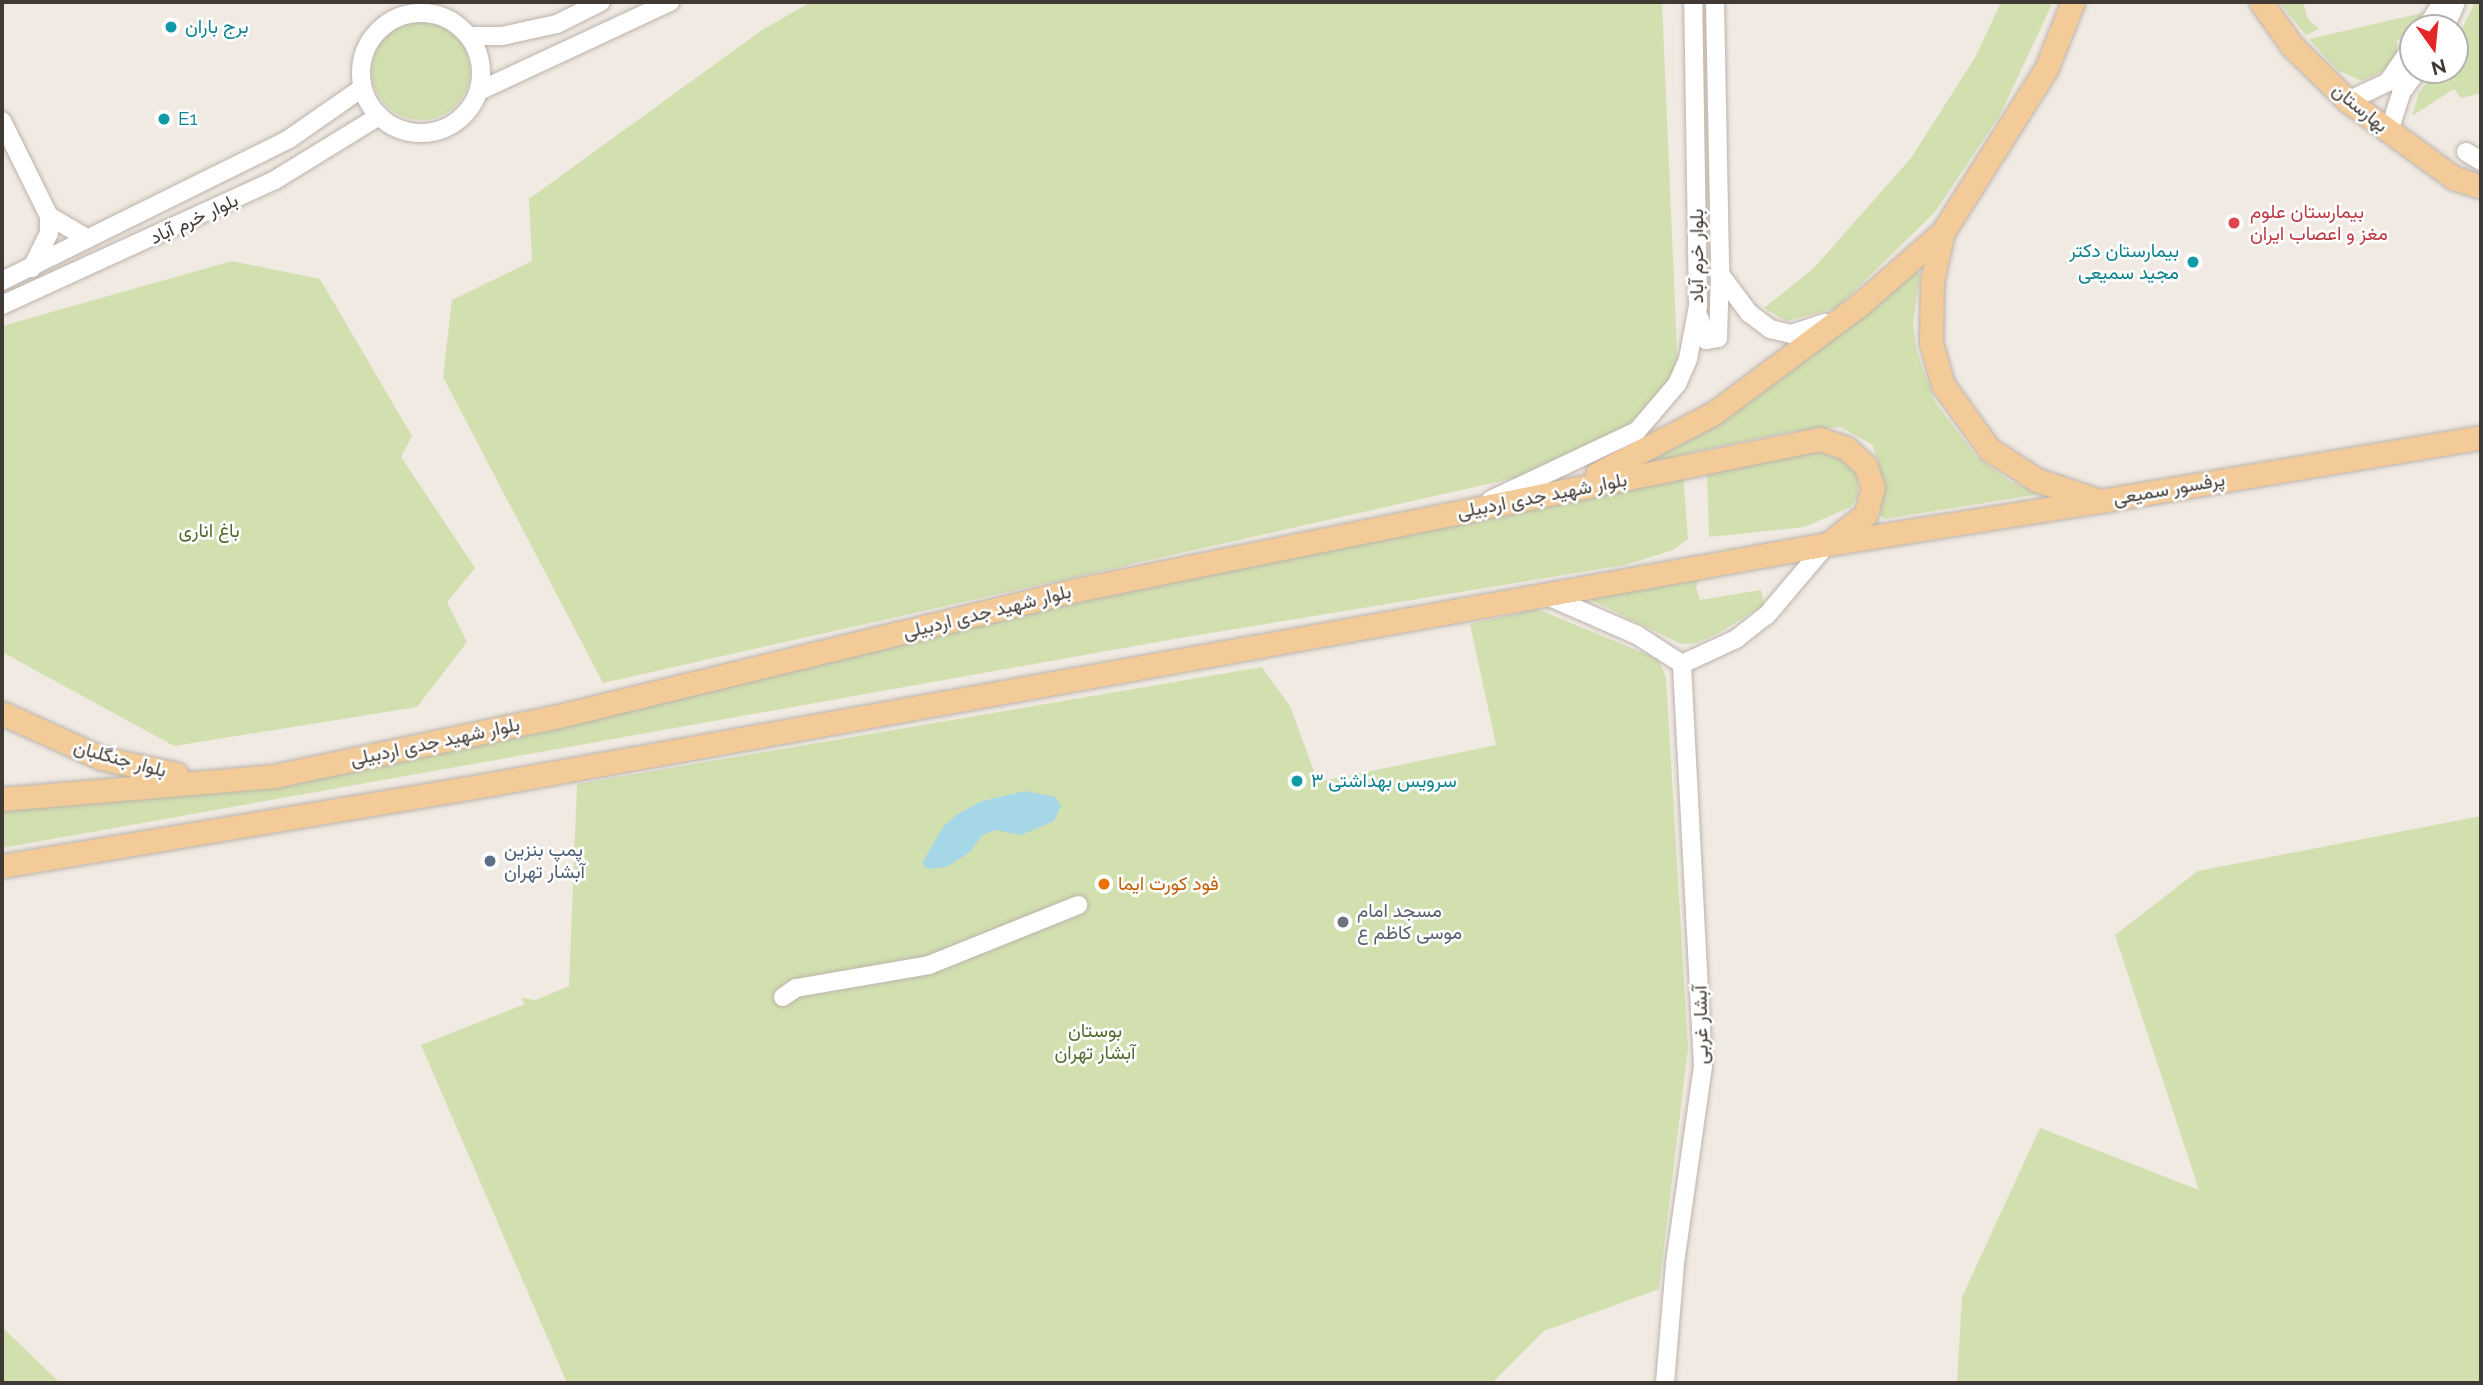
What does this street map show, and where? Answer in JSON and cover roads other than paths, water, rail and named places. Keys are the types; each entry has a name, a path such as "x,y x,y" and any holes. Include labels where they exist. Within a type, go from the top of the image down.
{"main road":[{"name":"پرفسور سمیعی","path":"2073,2 2046,69 1943,232 1932,281 1931,343 1943,385 1964,420 1989,449 2037,480 2100,501 2481,437"},
{"name":"بهارستان","path":"2261,2 2292,46 2348,101 2454,178 2481,187"},
{"path":"1547,496 1633,459 1714,413 1859,305 1943,232"},
{"name":"بلوار شهید جدی اردبیلی","path":"2,799 274,776 545,719 1076,590 1820,439 1846,448 1865,465 1873,487 1866,514 1827,544"},
{"name":"بلوار شهید جدی اردبیلی","path":"2,866 491,784 1827,544 2100,501"},
{"name":"بلوار جنگلبان","path":"2,713 101,758 203,780"}],"street":[{"path":"390,2 380,29 363,56 362,88 379,116 396,128 436,132 470,110 479,91 482,72 469,36 450,20 441,2"},
{"path":"469,36 502,36 557,24 601,2"},
{"path":"479,91 670,2"},
{"name":"بلوار خرم آباد","path":"1467,510 1637,431 1677,384 1688,359 1698,306 1693,2"},
{"name":"بلوار خرم آباد","path":"1715,2 1720,274 1749,313 1770,329 1791,334 1808,332 1859,305"},
{"path":"380,29 413,13 450,20"},
{"path":"2348,101 2388,82 2399,66"},
{"path":"2389,131 2401,93 2408,84"},
{"name":"بلوار خرم آباد","path":"2,281 289,139 362,88"},
{"name":"بلوار خرم آباد","path":"2,305 275,180 379,116"},
{"path":"3,125 49,216 49,233 32,268"},
{"path":"49,216 88,239"},
{"path":"1698,306 1701,333 1706,340 1718,338 1720,274"},
{"path":"1543,594 1637,635 1682,664 1736,639 1767,615 1827,544"},
{"name":"آبشار غربی","path":"1665,1383 1675,1263 1703,1066 1682,664"},
{"path":"783,997 796,989 929,965 1078,905"}],"water":[{"path":"1026,791 1055,797 1061,806 1054,821 1021,835 996,830 982,835 970,852 947,867 928,869 922,863 943,827 956,815 982,801"}],"place":[{"name":"برج باران","path":"171,27"},
{"name":"E1","path":"164,119"},
{"name":"بیمارستان علوم مغز و اعصاب ایران","path":"2234,223"},
{"name":"بیمارستان دکتر مجید سمیعی","path":"2193,262"},
{"name":"سرویس بهداشتی ۳","path":"1297,781"},
{"name":"پمپ بنزین آبشار تهران","path":"490,861"},
{"name":"فود کورت ایما","path":"1104,884"},
{"name":"مسجد امام موسی کاظم ع","path":"1343,922"}],"park label":[{"name":"باغ اناری","path":"209,531"},
{"name":"بوستان آبشار تهران","path":"1095,1042"}]}
